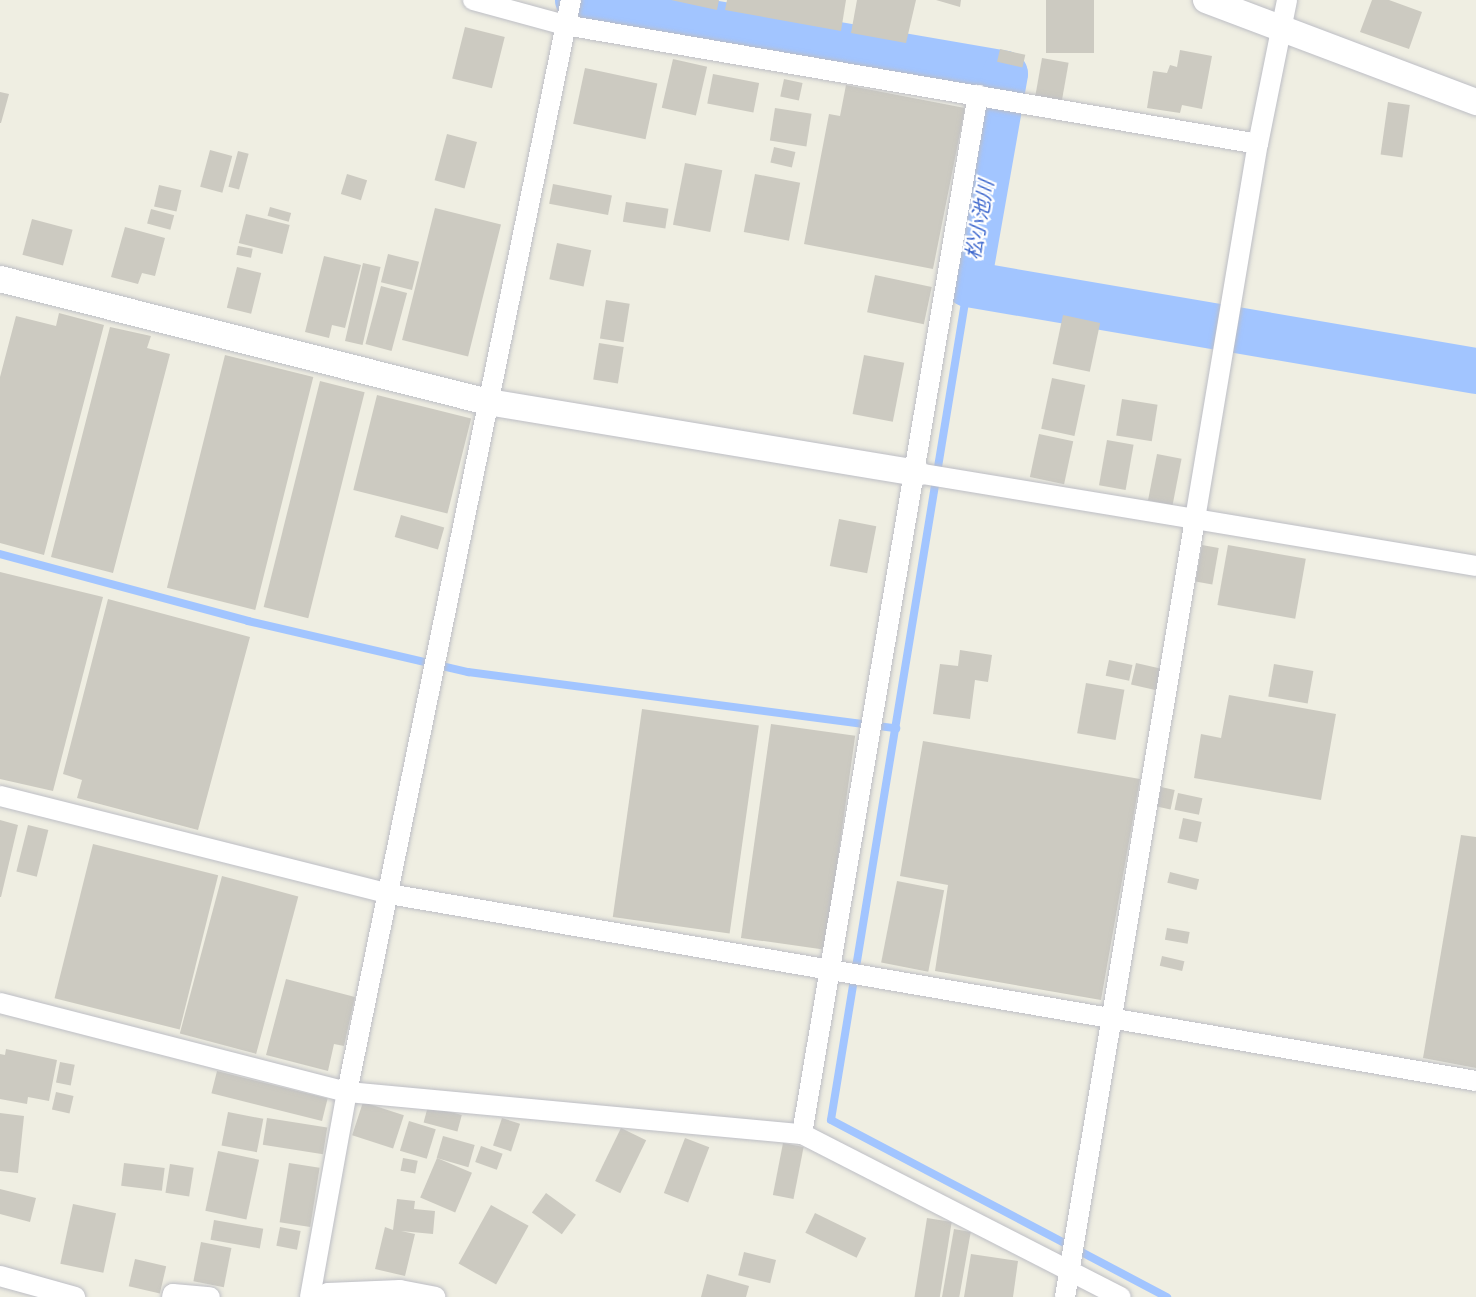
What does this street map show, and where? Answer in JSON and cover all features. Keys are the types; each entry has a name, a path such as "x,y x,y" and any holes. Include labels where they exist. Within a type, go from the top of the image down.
{"street":[{"path":"474,0 568,13 979,95 1258,144"},
{"path":"1206,0 1476,102"},
{"path":"1065,1297 1258,144 1283,29 1287,0"},
{"path":"310,1297 347,1092 440,647 568,13"},
{"path":"802,1134 835,970 870,743 979,95"},
{"path":"0,279 488,402 1476,566"},
{"path":"0,796 388,894 733,956 835,970 1476,1082"},
{"path":"0,1003 347,1092 802,1134 1121,1297"},
{"path":"0,1276 75,1297"},
{"path":"320,1297 328,1293 400,1290 435,1297"},
{"path":"172,1297 173,1294 210,1297"}],"building":[{"path":"671,0 719,0 717,10"},
{"path":"727,0 846,0 841,31 725,10"},
{"path":"857,0 916,0 906,43 851,33"},
{"path":"936,0 961,0 960,7"},
{"path":"1046,0 1094,0 1094,53 1046,53"},
{"path":"1372,0 1389,0 1422,12 1409,49 1360,32"},
{"path":"465,27 505,37 492,88 452,78"},
{"path":"1000,49 1025,55 1022,68 997,62"},
{"path":"1180,50 1212,56 1202,109 1182,105 1180,113 1147,108 1153,71 1167,73 1170,65 1177,67"},
{"path":"1042,58 1069,63 1062,100 1035,95"},
{"path":"673,59 707,67 696,116 662,108"},
{"path":"585,68 657,83 646,139 573,124"},
{"path":"713,74 759,83 753,112 707,103"},
{"path":"784,79 803,83 799,101 780,97"},
{"path":"846,85 965,108 933,269 804,244 829,114 840,116"},
{"path":"0,92 9,94 1,123 0,123"},
{"path":"1388,102 1410,105 1402,158 1381,154"},
{"path":"775,108 812,114 806,146 770,141"},
{"path":"447,134 477,142 465,188 435,180"},
{"path":"774,147 795,152 792,168 770,163"},
{"path":"210,150 232,156 222,193 200,187"},
{"path":"238,151 249,154 239,190 228,187"},
{"path":"685,163 722,170 710,232 673,225"},
{"path":"347,174 367,180 361,200 341,194"},
{"path":"755,174 800,183 789,241 744,232"},
{"path":"553,184 612,195 608,215 549,204"},
{"path":"159,185 181,190 176,212 154,206"},
{"path":"626,202 668,209 665,228 623,222"},
{"path":"270,207 291,213 289,222 268,216"},
{"path":"435,208 501,224 468,356 402,340"},
{"path":"151,209 174,215 170,230 147,223"},
{"path":"246,214 290,225 282,254 239,243"},
{"path":"32,219 73,230 63,266 22,255"},
{"path":"125,227 165,238 155,276 142,273 138,284 111,277"},
{"path":"557,243 591,250 584,286 549,279"},
{"path":"238,246 253,249 251,258 236,255"},
{"path":"388,254 419,262 412,290 381,282"},
{"path":"324,256 361,265 345,328 332,325 329,338 305,332"},
{"path":"363,263 381,267 363,345 345,341"},
{"path":"237,267 261,273 251,314 227,308"},
{"path":"875,275 932,287 924,324 867,312"},
{"path":"381,286 407,293 392,351 365,344"},
{"path":"606,300 630,304 624,342 600,339"},
{"path":"59,313 104,325 44,555 0,543 0,377 16,316 56,326"},
{"path":"1063,315 1100,323 1090,372 1053,364"},
{"path":"110,327 151,336 147,348 170,354 113,573 51,557"},
{"path":"599,343 624,347 618,383 593,380"},
{"path":"225,355 313,377 255,610 167,588"},
{"path":"864,355 904,363 893,422 853,414"},
{"path":"1052,378 1085,385 1074,436 1041,429"},
{"path":"320,381 365,392 308,618 264,607"},
{"path":"377,395 471,418 447,514 353,490"},
{"path":"1122,399 1158,405 1152,441 1116,436"},
{"path":"1039,434 1073,441 1064,484 1030,477"},
{"path":"1107,440 1134,445 1126,490 1099,485"},
{"path":"1157,454 1182,459 1173,505 1148,500"},
{"path":"401,515 444,527 438,550 395,537"},
{"path":"839,519 876,526 867,573 830,566"},
{"path":"1202,545 1219,548 1212,584 1196,581"},
{"path":"1228,545 1306,559 1295,619 1217,605"},
{"path":"0,572 103,597 53,791 0,779"},
{"path":"108,599 250,637 198,830 77,798 82,780 63,774"},
{"path":"960,650 992,655 988,682 975,680 970,719 933,714 940,664 958,666"},
{"path":"1109,660 1132,665 1129,681 1106,676"},
{"path":"1136,663 1161,669 1156,690 1131,684"},
{"path":"1274,664 1313,671 1308,703 1268,696"},
{"path":"1086,683 1124,690 1116,740 1077,733"},
{"path":"1229,695 1336,714 1321,800 1194,778 1201,734 1221,738"},
{"path":"642,709 759,725 730,933 613,917"},
{"path":"771,724 855,736 825,950 741,938"},
{"path":"923,741 1140,779 1101,1000 935,971 948,885 900,876"},
{"path":"1161,787 1175,790 1171,809 1157,807"},
{"path":"1178,793 1202,798 1199,815 1174,810"},
{"path":"1183,818 1202,822 1197,842 1179,839"},
{"path":"0,820 18,825 1,897 0,897"},
{"path":"28,825 48,830 37,877 16,872"},
{"path":"1461,835 1476,837 1476,1068 1423,1058"},
{"path":"93,844 218,875 180,1029 55,998"},
{"path":"1170,872 1199,879 1196,890 1167,883"},
{"path":"222,876 298,896 256,1054 180,1033"},
{"path":"897,881 944,890 928,972 881,962"},
{"path":"1167,928 1190,932 1188,944 1165,940"},
{"path":"1162,956 1184,961 1182,971 1160,966"},
{"path":"286,979 355,997 344,1046 334,1044 328,1071 266,1055"},
{"path":"6,1049 57,1060 49,1101 28,1097 27,1104 0,1099 0,1054 5,1055"},
{"path":"60,1062 75,1065 71,1085 56,1083"},
{"path":"217,1071 328,1099 322,1121 211,1093"},
{"path":"56,1092 74,1096 69,1114 52,1110"},
{"path":"363,1102 404,1115 393,1149 352,1135"},
{"path":"428,1106 462,1115 457,1131 424,1122"},
{"path":"228,1112 263,1119 257,1152 222,1145"},
{"path":"0,1113 24,1116 18,1173 0,1171"},
{"path":"267,1118 327,1128 323,1154 263,1145"},
{"path":"502,1118 520,1124 511,1151 493,1146"},
{"path":"409,1121 436,1129 427,1159 400,1151"},
{"path":"621,1128 646,1140 620,1193 595,1181"},
{"path":"443,1136 475,1145 468,1167 437,1158"},
{"path":"685,1138 709,1147 688,1202 664,1193"},
{"path":"783,1143 804,1147 794,1199 773,1195"},
{"path":"481,1146 503,1154 497,1170 475,1162"},
{"path":"218,1151 259,1160 246,1219 205,1211"},
{"path":"403,1158 418,1161 415,1174 401,1171"},
{"path":"437,1158 472,1173 455,1212 420,1198"},
{"path":"124,1163 165,1168 162,1191 121,1186"},
{"path":"289,1163 320,1168 310,1227 280,1222"},
{"path":"170,1164 194,1168 189,1196 165,1193"},
{"path":"0,1189 36,1198 30,1222 0,1214"},
{"path":"546,1193 576,1215 562,1234 532,1212"},
{"path":"397,1199 415,1201 414,1209 435,1211 433,1234 401,1231 415,1234 405,1276 375,1269 385,1227 393,1230"},
{"path":"73,1204 116,1213 103,1273 60,1264"},
{"path":"491,1205 529,1226 496,1284 459,1264"},
{"path":"815,1213 866,1238 857,1258 805,1233"},
{"path":"927,1218 952,1222 940,1297 914,1297"},
{"path":"214,1220 263,1229 260,1248 211,1240"},
{"path":"280,1227 301,1231 297,1250 276,1246"},
{"path":"954,1229 971,1232 959,1297 942,1297"},
{"path":"201,1242 231,1248 224,1287 193,1281"},
{"path":"744,1252 776,1260 770,1283 738,1275"},
{"path":"971,1254 1018,1261 1013,1297 964,1297"},
{"path":"135,1259 166,1266 160,1293 129,1286"},
{"path":"707,1274 749,1286 746,1297 701,1297"}],"waterway":[{"name":"松小池川","path":"578,0 1005,74 968,284 1476,371"},
{"path":"968,284 831,1120 1167,1297"},
{"path":"0,554 248,621 468,672 896,728"}]}
